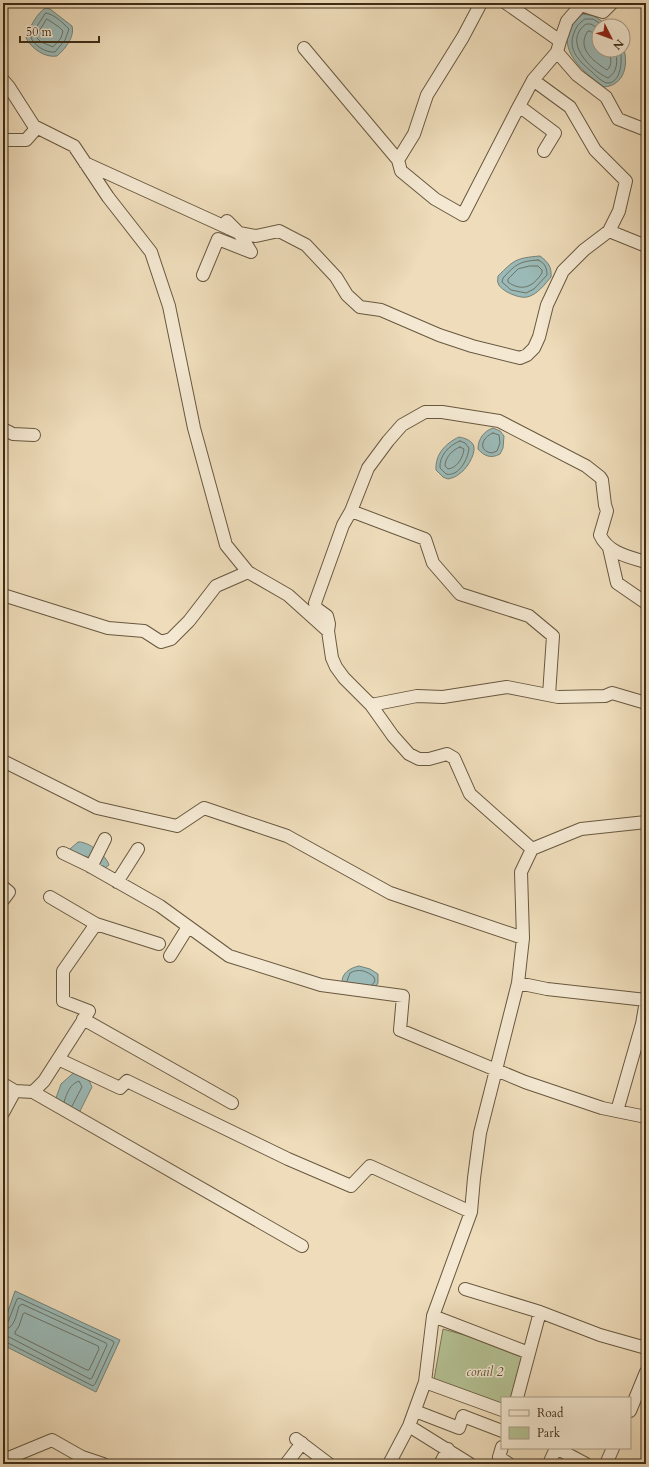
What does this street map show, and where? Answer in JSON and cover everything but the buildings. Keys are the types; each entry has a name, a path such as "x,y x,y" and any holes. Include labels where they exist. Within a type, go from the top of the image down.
{"street":[{"path":"398,160 414,134 427,95 464,36 481,3"},
{"path":"506,3 559,46 577,75 606,97 618,119 646,130"},
{"path":"304,48 398,160 401,171 435,199 464,215 533,80 559,46 567,21 581,5 603,12 612,3"},
{"path":"3,80 34,126 74,146 108,197 151,252 169,306 194,428 226,545 248,572 288,595 328,631"},
{"path":"85,163 240,233 256,236 279,231 306,244 336,277 347,295 360,307 381,310 439,335 472,346 520,358 527,355 534,348 547,305 564,271 584,250 609,231 619,211 626,181 595,150 570,107 533,80"},
{"path":"519,106 556,133 544,151"},
{"path":"3,140 26,140 34,131 34,126"},
{"path":"203,275 218,239 251,252 240,233 227,221"},
{"path":"609,231 646,246"},
{"path":"532,849 470,794 454,758 447,754 429,759 419,759 409,754 393,736 371,705 336,668 332,658 327,616 316,608 315,603 343,525 352,511 368,468 402,425 425,412 442,412 499,421 586,466 600,477 607,512 600,535 609,548 617,583 646,603"},
{"path":"3,429 14,434 34,435"},
{"path":"352,511 425,539 433,563 460,594 529,616 552,636 549,695"},
{"path":"609,548 630,558 646,562"},
{"path":"3,595 108,628 144,631 161,642 171,639 189,621 216,586 248,572"},
{"path":"371,705 417,696 443,697 507,687 558,697 605,696 612,693 646,703"},
{"path":"3,761 97,808 177,826 204,808 287,836 390,893 523,938"},
{"path":"389,1464 409,1426 425,1382 433,1316 472,1212 474,1178 480,1133 518,983 523,938 521,872 532,849 581,829 646,822"},
{"path":"91,867 105,839"},
{"path":"117,882 138,849"},
{"path":"63,853 160,906 229,956 321,985 403,996 400,1030 538,1086 602,1108 646,1117"},
{"path":"3,887 9,892 3,900"},
{"path":"50,898 96,924 159,944"},
{"path":"32,1092 44,1081 89,1011 63,1001 63,971 96,924"},
{"path":"170,956 188,927"},
{"path":"518,983 547,989 646,1001 642,1024 617,1111"},
{"path":"83,1019 232,1103"},
{"path":"58,1059 120,1088 127,1081 288,1159 351,1186 370,1166 472,1212"},
{"path":"3,1084 14,1091 32,1092 302,1246"},
{"path":"3,1113 14,1091"},
{"path":"465,1289 540,1312 600,1335 646,1348"},
{"path":"517,1397 540,1312"},
{"path":"433,1316 529,1353"},
{"path":"631,1409 646,1372"},
{"path":"425,1382 501,1410"},
{"path":"415,1411 459,1428 463,1416 501,1431"},
{"path":"409,1426 470,1464"},
{"path":"5,1460 52,1440 82,1457 103,1464"},
{"path":"286,1464 299,1441 329,1464"},
{"path":"501,1449 499,1457 509,1464"},
{"path":"549,1464 556,1449"},
{"path":"558,1449 586,1464"},
{"path":"606,1464 613,1449"},
{"path":"440,1464 448,1450"}],"green space":[{"name":"corail 2","path":"443,1329 529,1353 517,1397 501,1397 501,1410 433,1385"}],"water":[{"path":"46,8 50,9 72,26 73,30 71,38 57,56 48,56 39,52 26,38 37,17"},
{"path":"583,14 597,18 591,18 591,58 626,58 624,72 617,82 604,87 585,72 577,63 571,54 568,45 568,35 573,24"},
{"path":"540,256 549,265 551,277 537,292 531,296 520,297 502,289 498,281 498,276 508,266 520,259"},
{"path":"493,428 500,431 504,436 503,448 497,456 485,455 478,449 482,436"},
{"path":"459,437 470,441 474,447 474,451 470,462 462,472 455,477 448,479 443,477 436,470 437,459 442,450 450,442"},
{"path":"78,842 82,842 96,849 101,853 109,865 105,868 89,858 69,853 70,849"},
{"path":"359,966 370,969 378,974 378,983 375,988 342,982 343,976 347,971"},
{"path":"79,1068 87,1076 92,1087 76,1119 52,1109 61,1084"},
{"path":"15,1291 120,1340 96,1392 3,1345 3,1326"}]}
